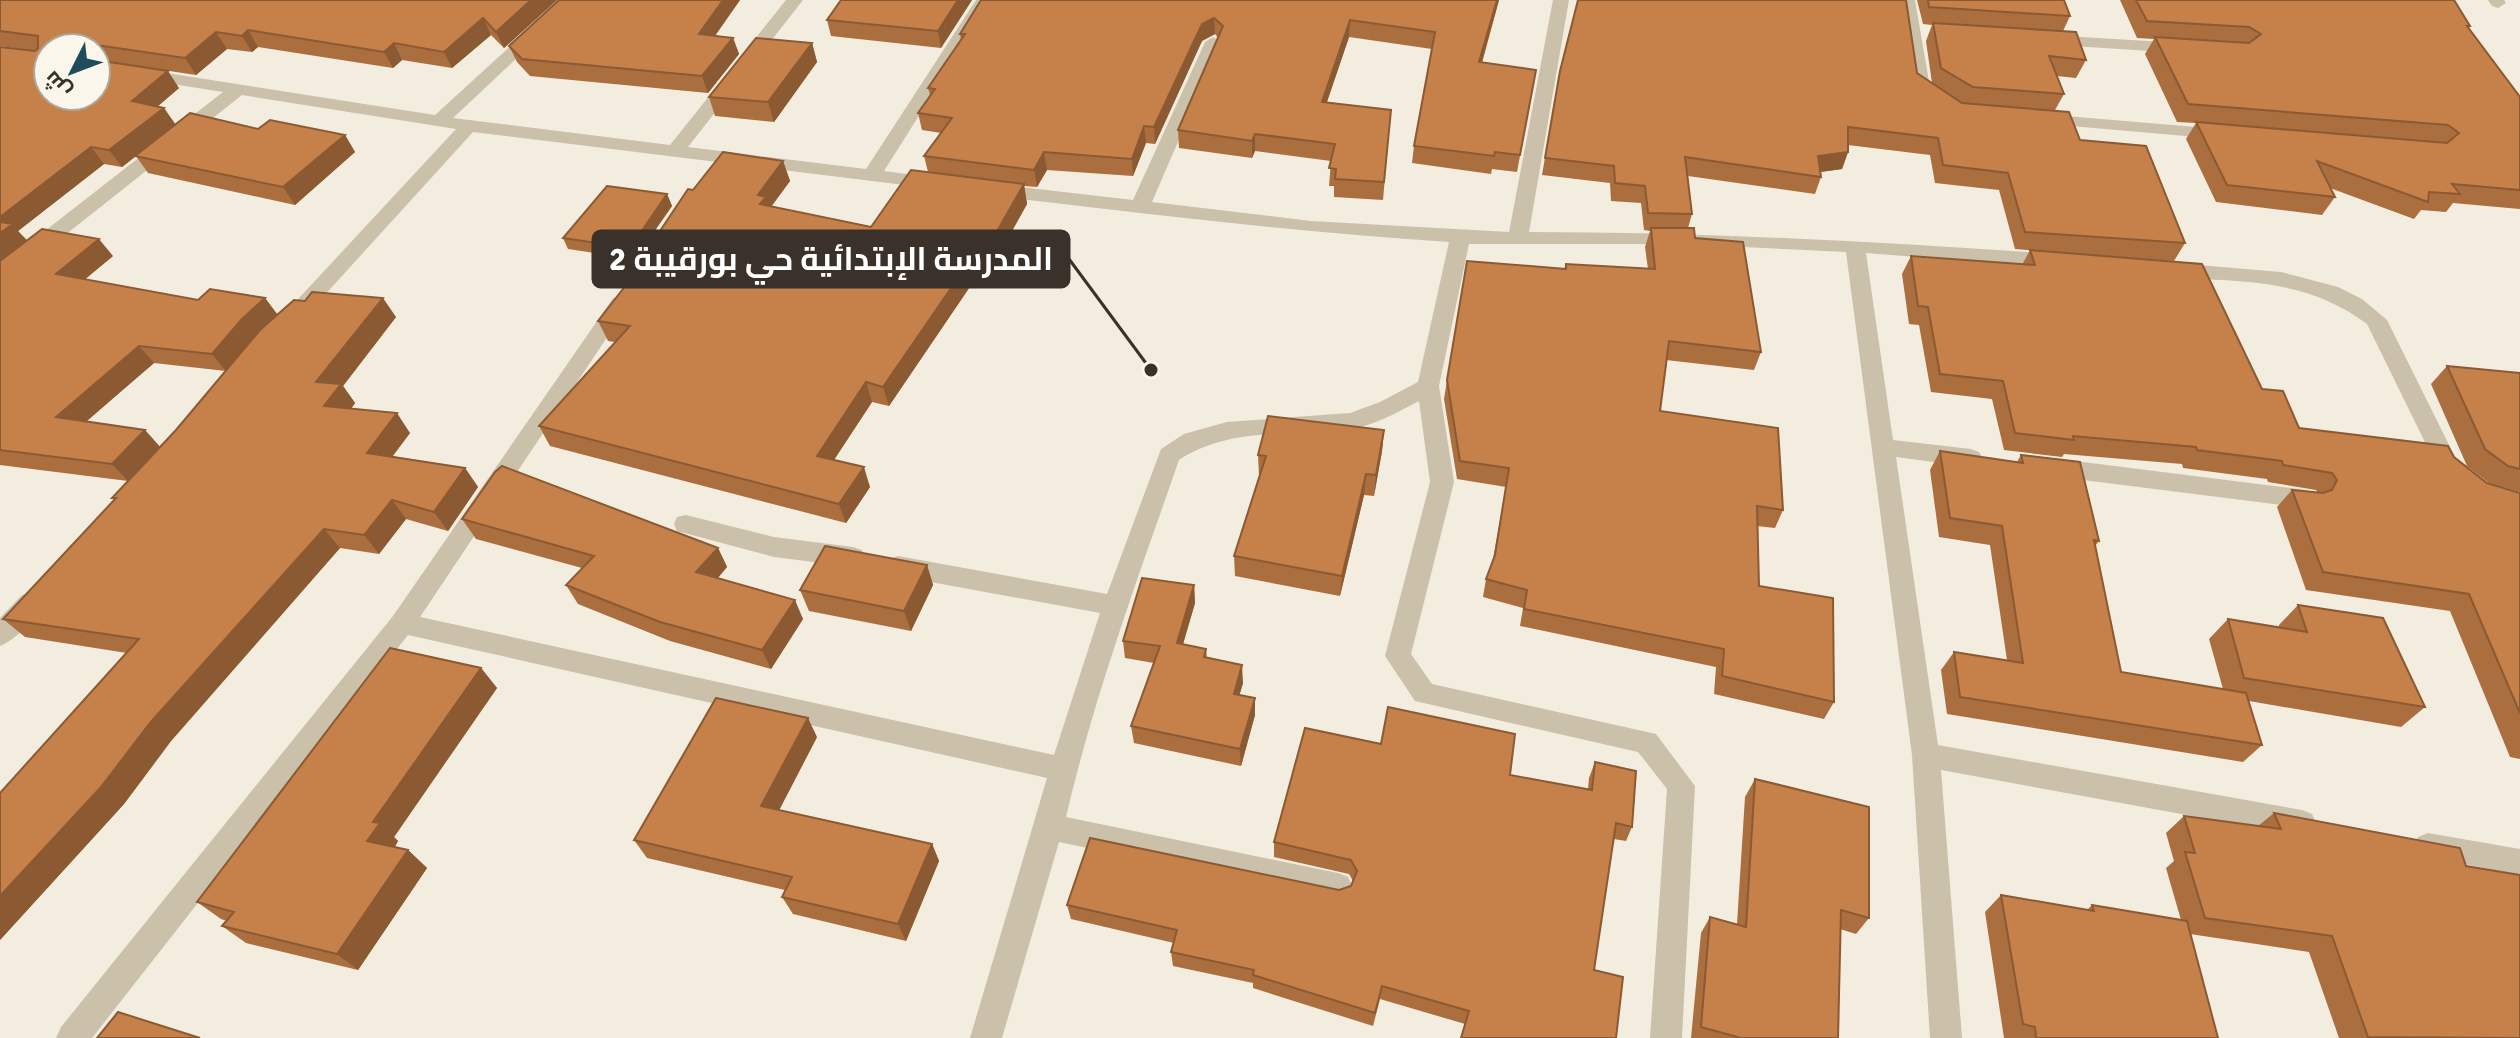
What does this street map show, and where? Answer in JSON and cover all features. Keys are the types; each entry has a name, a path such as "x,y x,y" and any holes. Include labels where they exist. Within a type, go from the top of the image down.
{"street":[{"path":"438,122 571,0"},
{"path":"674,152 795,0"},
{"path":"872,174 984,0"},
{"path":"1518,238 1561,0"},
{"path":"1907,0 1920,32 1922,90 1947,105"},
{"path":"2021,38 2192,49"},
{"path":"1139,209 1213,42"},
{"path":"112,69 438,122 1139,209 1311,227 1460,237 1682,238 1855,246 2076,263"},
{"path":"0,276 240,88"},
{"path":"2023,118 2244,136"},
{"path":"275,334 316,296 469,126"},
{"path":"701,183 718,157"},
{"path":"1460,237 1428,386 1442,482 1398,656 1424,693 1646,742 1681,786 1666,1038"},
{"path":"1855,246 1926,755 1946,1038"},
{"path":"2155,269 2282,279 2323,288 2357,303 2376,320 2446,466 2465,486"},
{"path":"72,1038 402,623 631,286"},
{"path":"986,1038 1049,827 1063,769 1115,606 1169,455 1192,440 1227,430 1352,421 1388,408 1428,386"},
{"path":"1882,447 1992,460"},
{"path":"2024,464 2307,499"},
{"path":"686,524 774,547 820,551 1115,606"},
{"path":"0,635 43,589"},
{"path":"402,623 1063,769"},
{"path":"1926,755 2332,828"},
{"path":"1049,827 1338,887"},
{"path":"2395,840 2520,862"}],"building":[{"path":"0,0 531,0 496,32 483,18 444,52 394,43 384,52 248,30 242,36 216,32 185,58 112,47 112,32 32,32 32,35 0,31"},
{"path":"559,0 723,0 699,34 733,38 702,76 522,59 509,46"},
{"path":"841,0 958,0 938,31 827,20"},
{"path":"981,0 1497,0 1479,62 1536,70 1520,155 1495,152 1494,156 1414,146 1435,32 1350,20 1322,102 1391,110 1384,182 1335,179 1336,169 1329,168 1335,144 1255,134 1252,141 1178,130 1223,26 1214,18 1202,24 1154,127 1144,126 1132,159 1044,152 1034,170 924,156 952,118 918,113 935,89 928,88 965,34 960,34"},
{"path":"1578,0 1906,0 1917,73 1962,103 2069,112 2080,140 2146,146 2185,243 2025,232 2008,173 1943,165 1938,138 1848,127 1848,152 1818,156 1821,177 1685,157 1692,214 1648,213 1645,186 1615,183 1614,166 1545,158 1560,71"},
{"path":"1928,0 2064,0 2070,16 1929,7"},
{"path":"2136,0 2454,0 2470,26 2467,26 2520,97 2520,190 2452,184 2460,194 2429,192 2428,202 2317,161 2335,197 2227,185 2196,122 2447,143 2459,133 2448,125 2188,104 2155,37 2249,43 2261,34 2249,27 2147,21"},
{"path":"1933,23 2076,32 2086,60 2049,56 2064,94 1973,87 1941,68"},
{"path":"756,38 812,43 768,102 709,97"},
{"path":"0,47 32,51 32,112 112,112 112,62 168,71 132,101 164,108 109,150 91,147 0,217"},
{"path":"190,113 258,129 270,120 345,135 283,187 135,156"},
{"path":"723,152 783,161 758,195 766,197 760,204 871,227 911,170 1024,184 988,247 980,246 883,387 866,382 817,456 864,467 839,504 539,426 630,326 598,321 658,244 652,243 688,189 693,190"},
{"path":"607,186 667,194 630,248 563,238"},
{"path":"0,222 13,224 0,233"},
{"path":"1651,228 1694,228 1695,238 1743,242 1761,352 1669,341 1660,411 1778,428 1783,510 1757,506 1759,586 1833,598 1834,702 1722,676 1724,649 1524,609 1527,590 1486,579 1495,555 1509,468 1460,461 1447,380 1467,261 1566,269 1566,264 1655,269"},
{"path":"42,229 99,239 56,274 198,300 210,289 265,298 212,354 139,346 56,417 145,430 112,464 0,450 0,261"},
{"path":"2030,250 2202,264 2262,389 2283,391 2299,428 2448,446 2454,457 2487,483 2520,493 2520,713 2469,594 2323,572 2292,490 2323,493 2332,490 2337,480 2332,473 2283,465 2282,461 2197,450 2196,447 2073,436 2074,440 2015,433 2003,381 1940,374 1928,307 1918,306 1911,256 2035,265"},
{"path":"312,292 383,298 316,382 341,384 324,406 397,413 367,453 465,468 434,512 392,500 364,535 324,529 150,723 101,787 0,896 0,793 139,639 3,619 116,498 112,498 176,430 260,330 294,300 305,301"},
{"path":"2447,366 2520,373 2520,469 2508,466 2485,449"},
{"path":"1268,416 1384,430 1376,475 1366,474 1342,576 1234,556 1266,456 1258,455"},
{"path":"1940,451 2023,463 2021,455 2080,462 2099,541 2094,540 2121,672 2246,693 2262,745 1960,697 1954,652 2023,663 2002,526 1950,518"},
{"path":"502,466 718,548 696,572 795,600 762,650 660,622 566,585 594,556 462,519"},
{"path":"825,546 927,565 904,611 800,590"},
{"path":"1142,578 1194,585 1177,643 1206,649 1204,657 1242,665 1234,694 1255,698 1240,749 1131,726 1160,646 1123,641"},
{"path":"2298,605 2383,618 2425,707 2244,678 2228,619 2307,632"},
{"path":"390,648 481,668 373,822 380,823 367,841 408,850 337,954 222,926 234,912 197,902"},
{"path":"716,698 808,718 761,806 932,844 898,924 782,897 792,877 634,840"},
{"path":"1388,707 1515,734 1510,775 1592,790 1595,762 1636,771 1632,827 1616,823 1594,970 1623,977 1616,1038 1461,1038 1469,1011 1382,986 1375,1013 1253,975 1254,970 1171,952 1177,930 1067,905 1090,838 1339,890 1351,886 1357,871 1351,860 1274,842 1305,728 1381,744"},
{"path":"1755,779 1869,807 1869,918 1841,910 1838,1038 1741,1038 1701,1027 1710,917 1746,927"},
{"path":"2274,813 2460,848 2466,866 2520,875 2520,1038 2368,1037 2332,936 2205,918 2185,852 2195,853 2184,816 2281,829"},
{"path":"2001,895 2094,911 2092,905 2187,921 2218,1038 2036,1038 2035,1027 2023,1024"},
{"path":"118,1012 200,1038 97,1038"}],"place":[{"name":"المدرسة الإبتدائية حي بورقيبة 2","path":"1151,370"}]}
